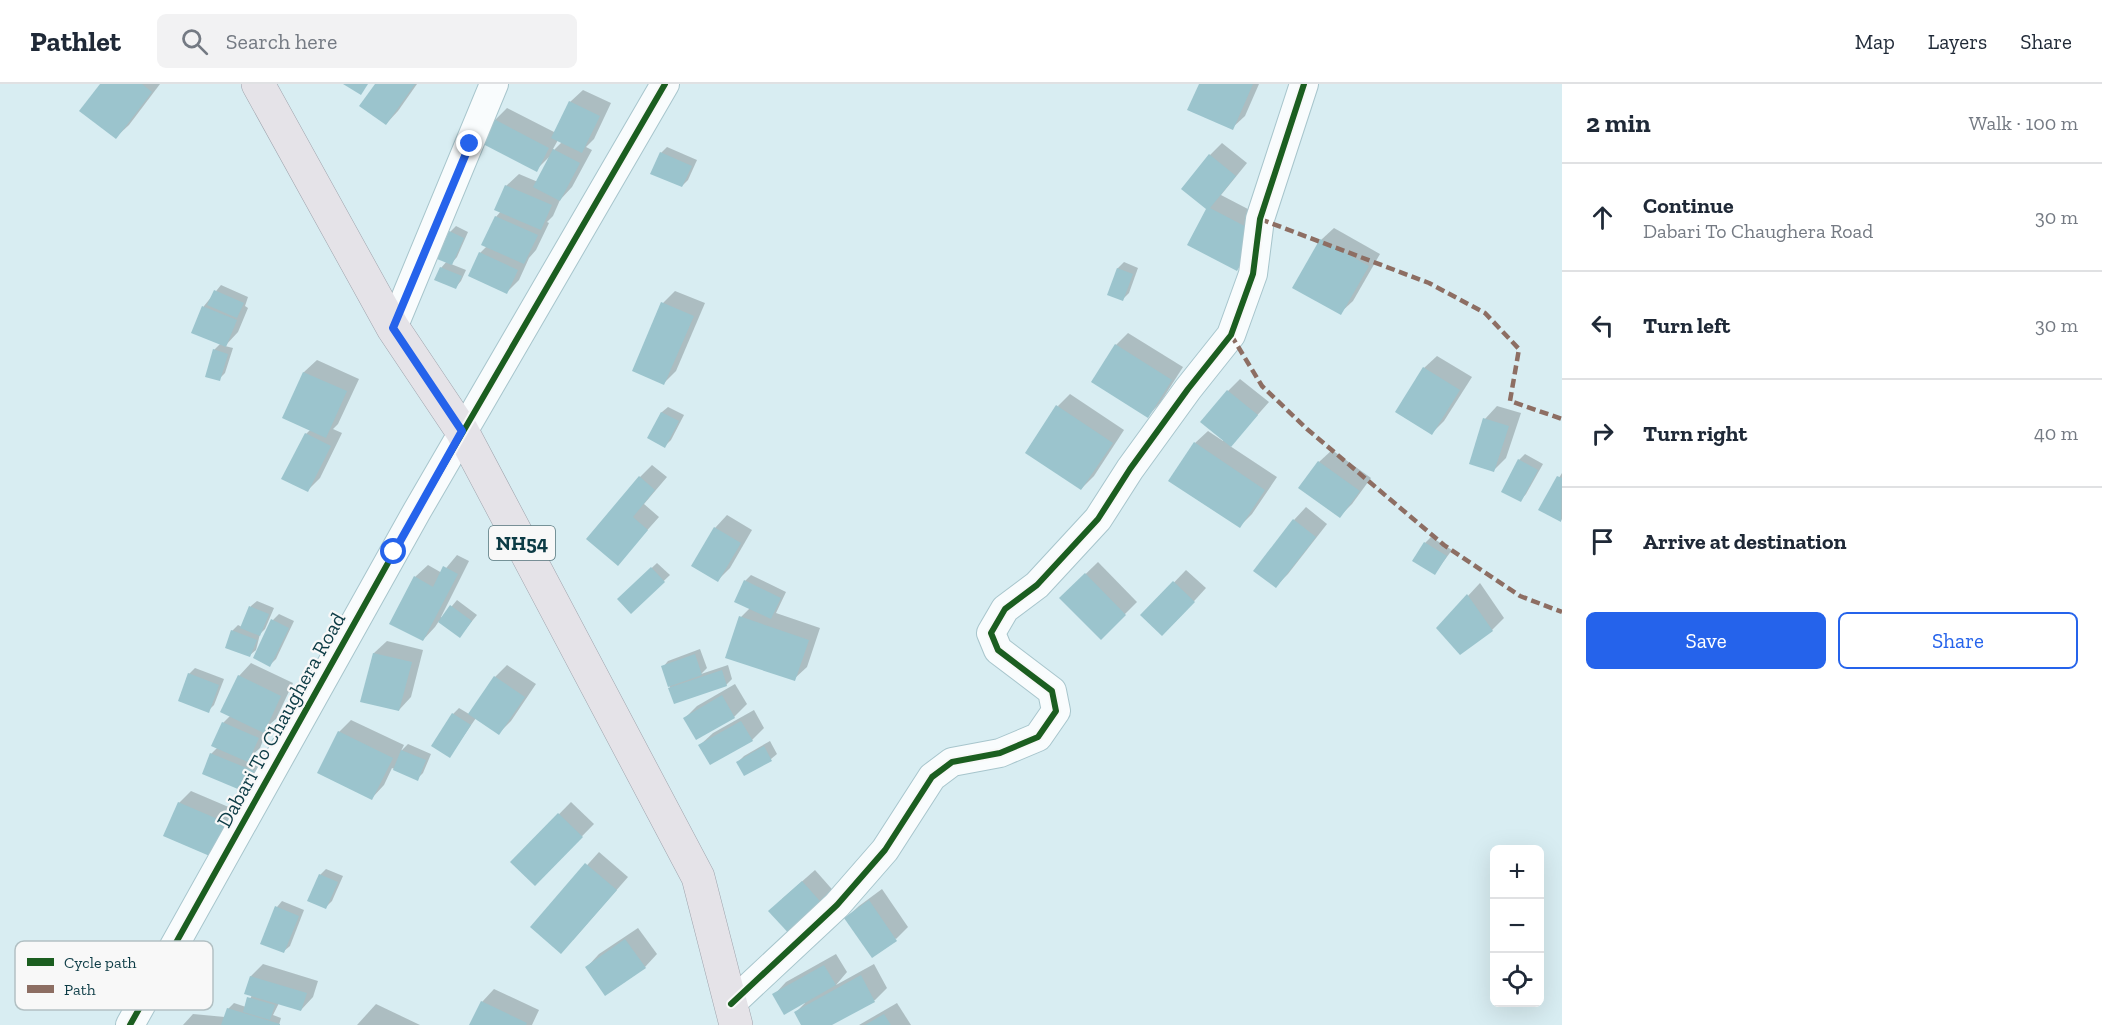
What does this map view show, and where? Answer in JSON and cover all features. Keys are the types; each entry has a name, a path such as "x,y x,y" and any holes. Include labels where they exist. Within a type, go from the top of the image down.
{"main road":[{"name":"NH54","path":"258,84 393,328 462,431 698,877 733,1014"}],"street":[{"path":"393,328 494,84"},
{"name":"Dabari To Chaughera Road","path":"177,941 462,431 665,84"},
{"path":"733,1014 837,905 885,850 932,777 952,762 1000,753 1038,737 1056,711 1052,691 998,650 991,633 1005,609 1036,585 1098,519 1130,469 1188,389 1232,335 1253,274 1260,219 1304,84"},
{"name":"Dabari To Chaughera Road","path":"130,1025 138,1010"}],"building":[{"path":"100,84 142,84 152,92 116,139 79,111"},
{"path":"343,84 368,84 361,95"},
{"path":"375,84 415,84 386,125 359,106"},
{"path":"1199,84 1253,84 1233,130 1187,110"},
{"path":"569,101 600,116 582,153 551,138"},
{"path":"494,119 549,148 537,172 481,143"},
{"path":"553,149 580,163 560,201 533,187"},
{"path":"660,152 692,166 682,187 650,174"},
{"path":"1209,154 1236,176 1210,208 1258,233 1237,271 1187,245 1206,209 1181,189"},
{"path":"505,185 552,205 541,230 494,210"},
{"path":"495,216 538,235 524,264 481,245"},
{"path":"449,231 464,238 452,265 437,259"},
{"path":"1320,239 1369,266 1341,315 1292,288"},
{"path":"479,252 518,270 507,294 468,276"},
{"path":"440,267 462,276 456,289 434,280"},
{"path":"1117,268 1133,274 1123,301 1107,295"},
{"path":"214,290 244,303 237,318 207,305"},
{"path":"661,302 694,316 664,385 632,371"},
{"path":"202,306 237,320 226,347 191,333"},
{"path":"1115,344 1172,380 1148,418 1091,382"},
{"path":"213,349 228,354 220,381 205,377"},
{"path":"1423,367 1460,390 1432,435 1395,412"},
{"path":"303,372 347,391 326,438 282,418"},
{"path":"1227,390 1258,415 1231,447 1200,422"},
{"path":"1056,405 1113,443 1081,490 1025,453"},
{"path":"661,412 679,421 665,448 647,438"},
{"path":"1483,418 1509,426 1494,472 1469,464"},
{"path":"305,433 331,446 308,492 281,479"},
{"path":"1194,442 1265,490 1240,528 1168,481"},
{"path":"1518,459 1538,470 1521,502 1501,492"},
{"path":"1318,461 1360,491 1340,518 1298,488"},
{"path":"639,476 655,490 633,517 648,530 618,566 586,539"},
{"path":"1557,476 1562,478 1561,522 1538,510"},
{"path":"1293,519 1316,537 1276,588 1253,571"},
{"path":"714,527 741,543 718,582 691,566"},
{"path":"1424,542 1447,556 1435,575 1412,561"},
{"path":"443,566 458,574 423,641 389,624 414,576 433,587"},
{"path":"651,567 665,582 631,614 617,599"},
{"path":"1085,573 1126,615 1101,640 1059,598"},
{"path":"744,580 781,598 771,619 734,602"},
{"path":"1173,581 1195,602 1162,636 1140,615"},
{"path":"1467,594 1493,631 1460,655 1436,628"},
{"path":"450,605 472,621 460,638 438,622"},
{"path":"249,606 269,614 260,636 240,628"},
{"path":"739,616 809,640 795,681 725,658"},
{"path":"271,619 289,628 270,667 253,658"},
{"path":"231,630 257,640 250,657 225,648"},
{"path":"373,653 412,662 399,711 360,702"},
{"path":"695,654 702,675 668,687 661,666"},
{"path":"722,670 727,686 674,704 668,688"},
{"path":"188,673 219,685 209,713 178,701"},
{"path":"238,675 281,696 264,733 220,712"},
{"path":"494,676 525,697 499,735 468,714"},
{"path":"722,695 735,718 696,740 683,718"},
{"path":"452,713 471,725 450,758 431,746"},
{"path":"741,721 753,741 710,765 698,745"},
{"path":"222,722 259,738 248,762 211,746"},
{"path":"338,731 393,758 372,800 317,773"},
{"path":"764,746 772,761 744,776 736,762"},
{"path":"401,750 426,760 418,781 393,770"},
{"path":"210,753 254,771 245,792 202,774"},
{"path":"178,802 227,823 212,857 163,836"},
{"path":"558,813 583,837 535,886 510,862"},
{"path":"585,863 617,890 561,954 530,927"},
{"path":"319,874 338,882 326,909 307,901"},
{"path":"802,881 827,909 794,939 768,911"},
{"path":"869,900 897,941 872,958 844,918"},
{"path":"275,906 299,916 284,953 260,944"},
{"path":"625,939 646,968 605,996 585,967"},
{"path":"824,965 836,985 784,1015 772,994"},
{"path":"861,975 875,1002 832,1025 801,1025 794,1012"},
{"path":"250,976 307,993 301,1011 244,994"},
{"path":"247,997 275,1005 270,1020 243,1012"},
{"path":"481,1001 527,1023 526,1025 469,1025"},
{"path":"227,1008 280,1024 280,1025 221,1025"},
{"path":"884,1014 891,1025 865,1025"}],"marked path":[{"path":"1260,219 1429,283 1485,313 1519,349 1510,401 1562,419"},
{"path":"1231,335 1262,386 1307,429 1444,545 1520,596 1562,612"}],"cycle path":[{"path":"177,941 417,511 665,84"},
{"path":"731,1004 837,905 885,850 932,777 952,762 1000,753 1038,737 1056,711 1052,691 998,650 991,633 1005,609 1037,585 1098,519 1130,469 1188,389 1231,335 1253,274 1260,219 1304,84"},
{"path":"130,1025 138,1010"}],"route":[{"path":"394,552 462,431 393,328 470,144"}]}
